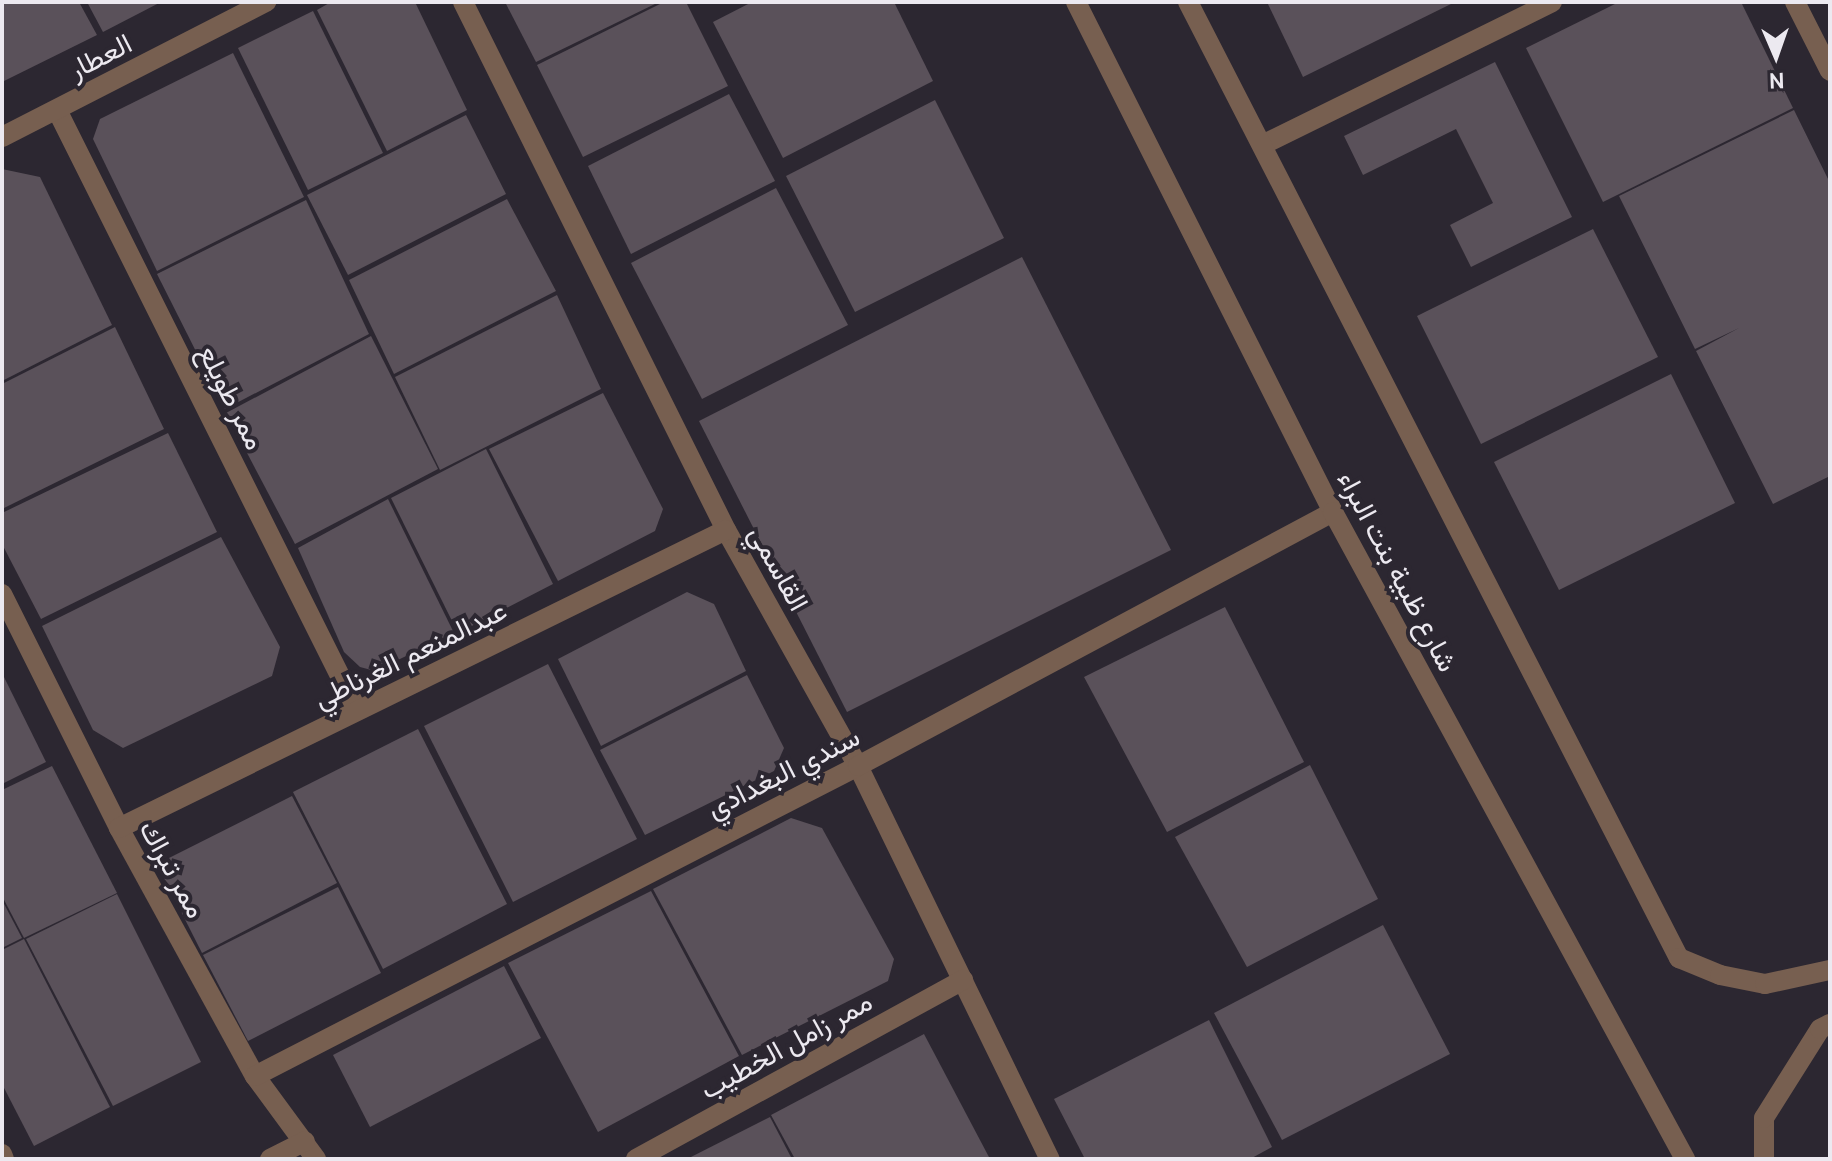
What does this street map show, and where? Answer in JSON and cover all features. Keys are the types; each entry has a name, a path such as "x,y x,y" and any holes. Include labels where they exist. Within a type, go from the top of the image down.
{"street":[{"name":"العطار","path":"2,137 266,2"},
{"name":"القاسمي","path":"463,2 726,530 858,766 1050,1159"},
{"name":"شارع ظبية بنت البراء","path":"1076,2 1333,512 1685,1159"},
{"path":"1188,2 1679,958 1720,975 1765,984 1830,970"},
{"path":"1262,145 1552,2"},
{"path":"1795,2 1830,71"},
{"name":"ممر طويلع","path":"57,110 357,710"},
{"name":"سندي البغدادي","path":"255,1076 858,766 1333,512"},
{"name":"عبدالمنعم الغرناطي","path":"119,828 726,530"},
{"name":"ممر تبراك","path":"2,594 119,828 255,1076 316,1159"},
{"name":"ممر زامل الخطيب","path":"636,1159 963,980"},
{"path":"1764,1159 1764,1118 1820,1029 1830,1024"},
{"path":"270,1159 305,1141"}],"building":[{"path":"2,2 79,2 97,35 2,82"},
{"path":"87,2 161,2 103,32"},
{"path":"331,2 415,2 467,110 387,151 317,10"},
{"path":"505,2 659,2 536,62"},
{"path":"664,2 686,2 728,86 583,157 537,65"},
{"path":"752,2 894,2 933,81 783,158 713,22"},
{"path":"1267,2 1455,2 1303,77"},
{"path":"1619,2 1741,2 1793,108 1603,202 1526,48"},
{"path":"313,11 383,153 308,190 238,48"},
{"path":"233,53 304,197 157,271 93,139 100,119"},
{"path":"1495,62 1572,217 1471,267 1450,225 1493,203 1456,129 1363,175 1344,136"},
{"path":"729,94 775,181 631,254 588,166"},
{"path":"935,100 1004,238 855,312 786,176"},
{"path":"1794,110 1830,183 1830,476 1773,504 1696,351 1739,328 1695,349 1619,196"},
{"path":"466,115 506,194 348,275 307,195"},
{"path":"2,169 40,177 112,325 2,381"},
{"path":"776,188 848,325 702,399 631,263"},
{"path":"507,199 556,291 394,374 349,280"},
{"path":"306,200 369,334 225,409 157,274"},
{"path":"1593,229 1658,357 1481,444 1417,316"},
{"path":"1022,257 1171,550 847,712 699,421"},
{"path":"557,295 601,389 440,470 395,377"},
{"path":"115,327 164,429 2,509 2,384"},
{"path":"371,336 438,469 295,544 226,413"},
{"path":"1671,374 1735,503 1559,590 1494,462"},
{"path":"603,393 663,509 655,531 558,581 489,449"},
{"path":"168,433 217,532 41,619 2,544 2,513"},
{"path":"486,449 553,584 458,633 391,498"},
{"path":"388,499 454,633 375,671 360,667 344,652 298,548"},
{"path":"221,537 280,647 272,676 123,748 93,730 42,626"},
{"path":"687,592 714,604 746,671 601,746 558,659"},
{"path":"1225,607 1304,762 1167,832 1084,677"},
{"path":"548,664 637,839 513,902 424,726"},
{"path":"2,673 46,762 2,784"},
{"path":"747,675 784,748 774,771 645,835 600,750"},
{"path":"418,729 507,904 383,969 293,792"},
{"path":"1310,765 1378,899 1247,967 1175,837"},
{"path":"52,766 117,893 24,938 2,896 2,790"},
{"path":"292,796 337,883 202,953 157,864"},
{"path":"791,818 822,828 894,959 888,981 742,1055 653,889"},
{"path":"338,887 381,973 248,1041 203,955"},
{"path":"651,891 739,1056 598,1132 508,963"},
{"path":"117,894 201,1062 113,1106 26,939"},
{"path":"2,900 22,938 2,948"},
{"path":"1383,925 1450,1054 1282,1140 1214,1013"},
{"path":"24,939 110,1107 34,1146 2,1084 2,950"},
{"path":"504,966 541,1038 370,1127 333,1055"},
{"path":"1209,1020 1272,1147 1250,1159 1085,1159 1054,1099"},
{"path":"924,1034 990,1159 795,1159 771,1115"},
{"path":"770,1117 792,1159 687,1159"}]}
